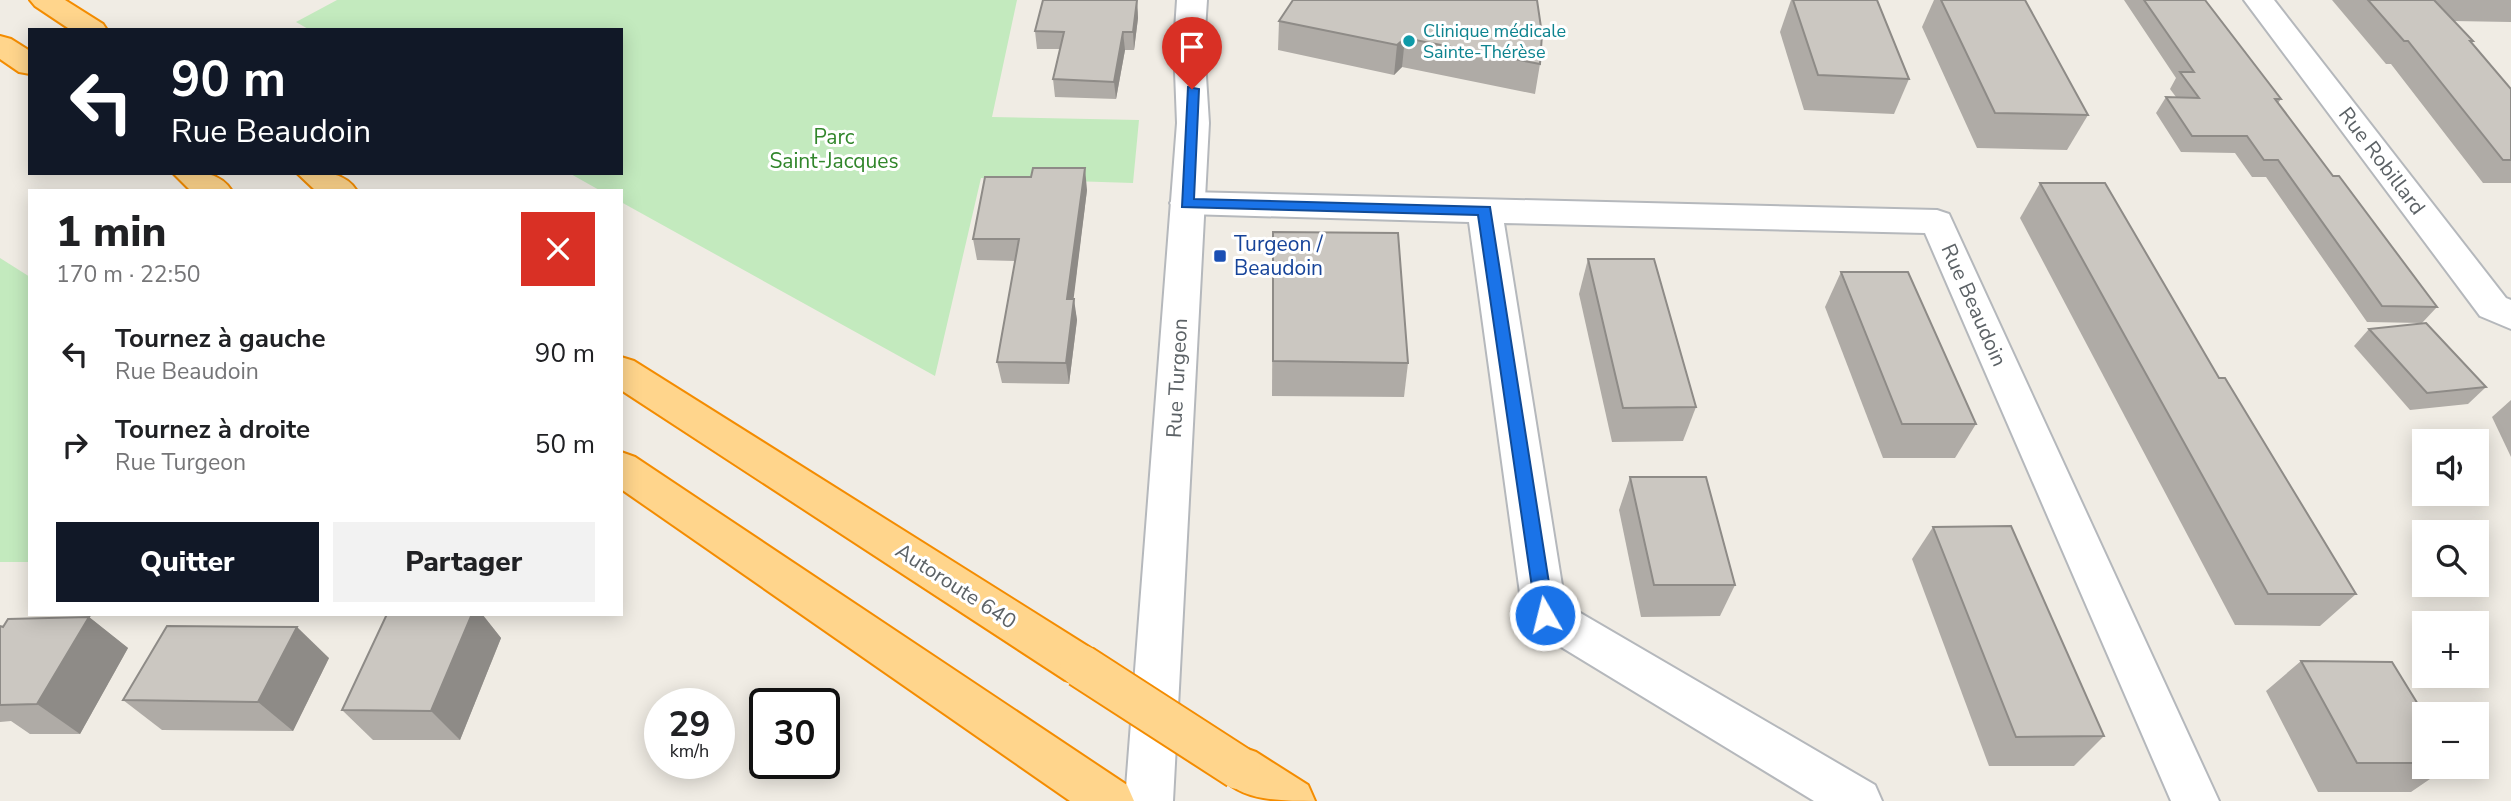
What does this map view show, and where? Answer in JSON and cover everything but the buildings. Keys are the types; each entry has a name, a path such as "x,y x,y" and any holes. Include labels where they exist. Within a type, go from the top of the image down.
{"highway":[{"path":"46,0 89,28"},
{"path":"0,45 28,64"},
{"path":"192,175 212,189"},
{"path":"316,175 337,189"},
{"name":"Autoroute 640","path":"623,372 1291,801"},
{"path":"623,469 1110,801"}],"street":[{"name":"Rue Turgeon","path":"1149,801 1193,123 1189,45 1192,0"},
{"name":"Rue Robillard","path":"2259,0 2493,307 2511,316"},
{"name":"Rue Beaudoin","path":"1187,203 1937,222 2195,801"},
{"path":"1485,211 1545,615 1858,801"}],"green space":[{"name":"Parc Saint-Jacques","path":"337,0 1017,0 992,117 1139,120 1133,183 981,178 935,376 623,203 623,189 597,189 573,175 623,175 623,28 306,28 296,22"},
{"path":"0,258 28,276 28,562 0,562"}],"place":[{"name":"Clinique médicale Sainte-Thérèse","path":"1409,41"},
{"name":"Turgeon / Beaudoin","path":"1220,256"}],"route":[{"path":"1192,89 1193,123 1187,203 1485,211 1545,615"}]}
